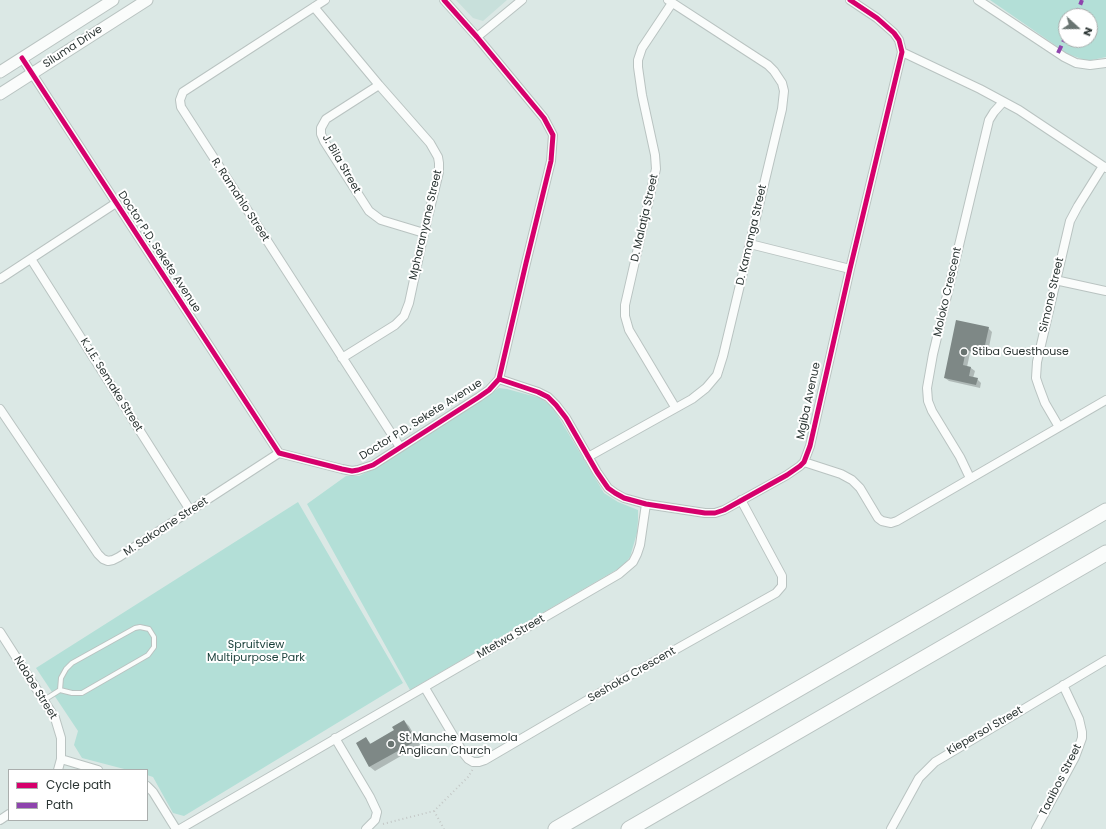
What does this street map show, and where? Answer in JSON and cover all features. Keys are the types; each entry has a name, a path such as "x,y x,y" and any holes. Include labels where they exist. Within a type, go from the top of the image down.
{"highway":[{"path":"556,829 1106,511"},
{"path":"628,829 1106,553"}],"street":[{"name":"Siluma Drive","path":"0,72 113,0"},
{"name":"Siluma Drive","path":"0,94 146,0"},
{"name":"R. Ramahlo Street","path":"325,0 183,92 180,103 182,111 400,447"},
{"path":"444,0 477,37 544,118 553,135 551,161 499,379 538,392 548,397 556,405 608,488 616,494 624,498 646,504 705,513 715,513 724,510 792,473 804,462 849,478 860,488 878,518 882,522 888,523 897,521 1106,400"},
{"path":"477,37 522,0"},
{"path":"850,0 877,18 894,33 899,40 902,52 980,89 1030,117 1104,167"},
{"path":"978,0 1064,57 1076,63 1090,65 1106,63"},
{"name":"D. Kamanga Street","path":"588,457 700,393 712,382 720,367 782,109 784,91 782,83 768,65 670,1"},
{"name":"D. Malatja Street","path":"670,1 642,48 638,60 642,95 655,155 656,169 626,305 625,316 629,330 675,407"},
{"name":"Mpharanyane Street","path":"314,7 430,143 438,157 440,172 404,316 395,325 342,358"},
{"name":"Mgiba Avenue","path":"804,462 808,454 850,269 902,52"},
{"name":"Doctor P.D. Sekete Avenue","path":"22,58 279,453 352,471 366,468 373,465 489,390 499,379"},
{"name":"J. Bila Street","path":"379,85 326,120 321,128 321,134 369,211 381,220 424,233"},
{"name":"Moloko Crescent","path":"970,478 960,457 932,411 928,401 927,388 933,354 989,120 1003,102"},
{"name":"Simone Street","path":"1060,427 1046,403 1036,378 1037,362 1055,280 1073,214 1104,167"},
{"path":"0,279 116,203"},
{"path":"750,244 850,269"},
{"name":"K.J.E. Semake Street","path":"32,259 190,510"},
{"path":"1055,280 1106,291"},
{"name":"M. Sakoane Street","path":"0,409 98,554 103,559 113,560 119,557 279,453"},
{"name":"Seshoka Crescent","path":"473,762 485,760 632,674 779,591 782,586 782,576 741,500"},
{"name":"Mtetwa Street","path":"180,829 620,574 633,562 640,545 646,504"},
{"name":"Ndobe Street","path":"0,632 55,718 61,738 61,759 58,769"},
{"name":"Kiepersol Street","path":"891,829 919,778 935,762 1106,660"},
{"name":"Taaibos Street","path":"1036,829 1075,757 1082,738 1079,719 1062,685"},
{"path":"425,688 464,754 473,762"},
{"path":"335,738 377,812 375,820 366,829"},
{"path":"61,759 95,769"},
{"path":"148,787 153,792 176,829"}],"lane":[{"path":"44,700 60,690 72,693 82,693 148,655 154,647 154,637 152,633 144,627 135,628 72,663 66,669 62,678 60,690"}],"path":[{"path":"375,820 382,824 434,811 468,777 474,768 473,762"},
{"path":"434,811 444,829"}],"shaded area":[{"path":"456,0 507,0 483,21 473,18"}],"green space":[{"path":"990,0 1106,0 1106,57 1087,61 1068,54 1059,48 1098,48 1098,8 1058,8 1058,47"},
{"path":"499,388 540,398 552,406 604,493 618,502 638,510 637,533 630,557 623,566 410,690 307,504 346,476 359,476 381,465"},
{"name":"Spruitview Multipurpose Park","path":"298,502 403,683 184,816 173,813 153,777 148,775 148,769 124,769 82,758 74,745 78,731 36,668"}],"building":[{"path":"956,320 989,327 983,354 966,350 963,365 971,367 969,376 978,378 976,385 944,378"},
{"name":"St Manche Masemola Anglican Church","path":"404,720 416,741 369,767 356,743 366,737 370,744 394,730 392,727"}],"marked path":[{"path":"1079,8 1082,0"},
{"path":"1058,53 1060,48"}],"cycle path":[{"path":"22,58 279,453 352,471 373,465 479,397 489,390 499,379 551,161 553,135 544,118 477,37 444,0"},
{"path":"499,379 538,392 548,397 566,418 597,472 608,488 624,498 646,504 705,513 715,513 724,510 787,475 804,462 810,446 850,269 902,52 899,40 894,33 877,18 850,0"}],"place":[{"name":"Stiba Guesthouse","path":"964,352"},
{"name":"St Manche Masemola Anglican Church","path":"391,744"}]}
